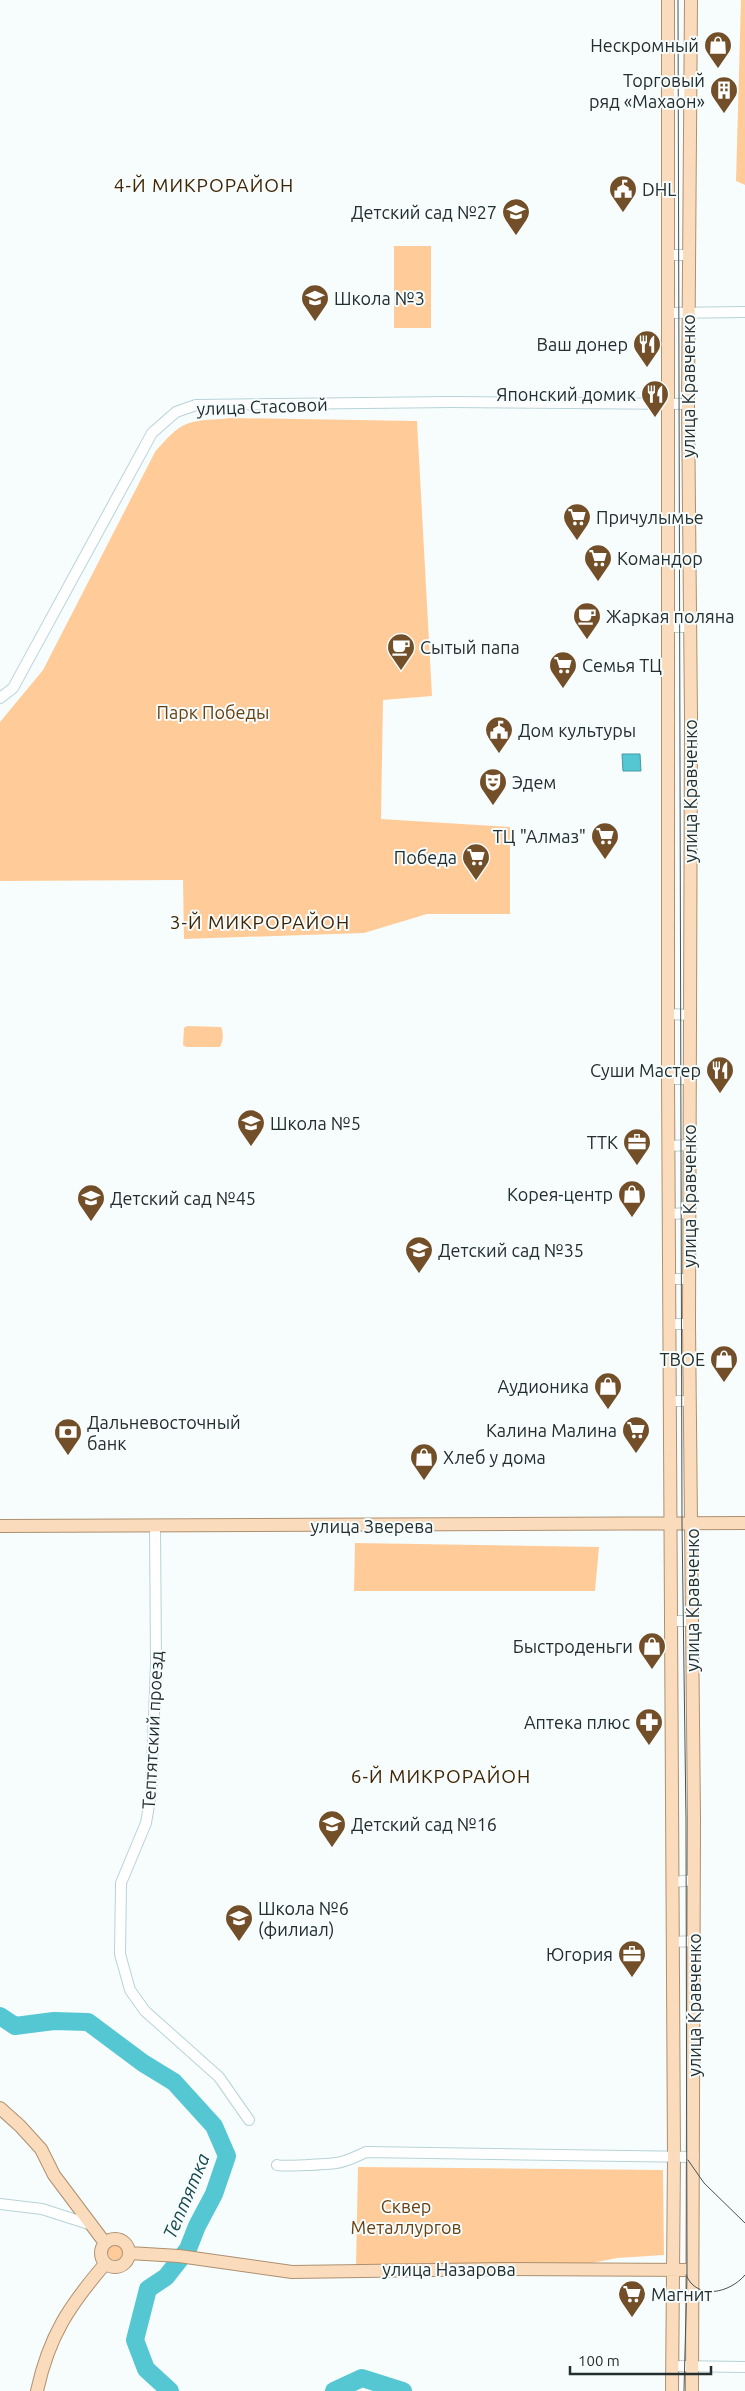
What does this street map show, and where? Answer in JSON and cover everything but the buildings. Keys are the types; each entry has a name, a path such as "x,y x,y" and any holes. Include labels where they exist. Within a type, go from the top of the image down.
{"main road":[{"name":"улица Кравченко","path":"668,0 668,1079 674,2157 672,2391"},
{"name":"улица Кравченко","path":"690,0 688,313 689,1324 694,1880 692,2391"},
{"name":"улица Зверева","path":"0,1526 378,1526 745,1523"},
{"path":"0,2108 41,2149 54,2175 105,2243"},
{"path":"116,2239 123,2242 129,2253 127,2261 122,2265 111,2266 105,2264 101,2255 105,2243 116,2239"},
{"name":"улица Назарова","path":"129,2253 179,2256 206,2262 309,2272 373,2270 692,2270"},
{"path":"37,2391 53,2336 72,2305 105,2264"},
{"path":"672,2311 692,2311"}],"street":[{"path":"668,93 690,92"},
{"path":"667,255 689,254"},
{"path":"667,313 745,312"},
{"name":"улица Стасовой","path":"0,698 13,688 152,433 176,412 196,405 452,402 667,402 688,404"},
{"path":"668,627 689,627"},
{"path":"669,1014 690,1015"},
{"path":"668,1079 690,1079"},
{"path":"669,1146 689,1145"},
{"path":"669,1214 689,1213"},
{"path":"669,1280 689,1279"},
{"path":"670,1324 689,1324"},
{"path":"671,1401 690,1401"},
{"name":"Тептятский проезд","path":"155,1526 156,1663 151,1793 146,1822 121,1883 120,1954 130,1990 145,2011 219,2077 249,2120"},
{"path":"671,1621 691,1621"},
{"path":"673,1882 694,1880"},
{"path":"673,1942 694,1941"},
{"path":"277,2165 281,2167 338,2163 366,2152 694,2157"},
{"path":"0,2204 42,2209 92,2225"},
{"path":"672,2295 692,2293"},
{"path":"672,2366 745,2367"}],"green space":[{"path":"741,0 745,0 745,185 736,181"},
{"path":"394,246 431,246 431,328 394,328"},
{"name":"Парк Победы","path":"232,418 417,421 432,696 383,700 381,819 510,827 510,914 427,914 364,933 184,939 183,880 0,881 0,722 43,670 155,452 174,432 188,423"},
{"path":"187,1026 221,1027 223,1037 220,1047 186,1047 183,1045 184,1028"},
{"path":"355,1543 599,1547 595,1591 354,1591"},
{"name":"Сквер Металлургов","path":"358,2167 663,2170 664,2255 617,2258 592,2263 356,2266"},
{"path":"112,2242 120,2242 125,2247 123,2258 112,2260 107,2255 107,2247"}],"water":[{"path":"622,754 640,754 641,771 623,771"}],"waterway":[{"name":"Тептятка","path":"0,2016 15,2026 54,2021 88,2022 143,2063 174,2082 214,2126 227,2156 214,2194 197,2226 188,2249 166,2277 148,2289 135,2340 146,2369 170,2391"},
{"name":"Тептятка","path":"334,2391 362,2378 403,2391"}],"tram line":[{"path":"678,0 682,1523 686,1819 687,2276 684,2391"},
{"path":"688,2160 704,2183 745,2223"},
{"path":"686,2275 691,2283 698,2288 714,2292 731,2286 745,2275"}],"place":[{"name":"Нескромный","path":"718,69"},
{"name":"Торговый ряд «Махаон»","path":"724,114"},
{"name":"DHL","path":"623,213"},
{"name":"Детский сад №27","path":"516,236"},
{"name":"Школа №3","path":"315,322"},
{"name":"Ваш донер","path":"647,368"},
{"name":"Японский домик","path":"655,418"},
{"name":"Причулымье","path":"577,541"},
{"name":"Командор","path":"598,582"},
{"name":"Жаркая поляна","path":"587,640"},
{"name":"Сытый папа","path":"401,671"},
{"name":"Семья ТЦ","path":"563,689"},
{"name":"Дом культуры","path":"499,754"},
{"name":"Эдем","path":"493,806"},
{"name":"ТЦ \"Алмаз\"","path":"605,860"},
{"name":"Победа","path":"476,881"},
{"name":"Суши Мастер","path":"720,1094"},
{"name":"Школа №5","path":"251,1147"},
{"name":"ТТК","path":"637,1166"},
{"name":"Корея-центр","path":"632,1218"},
{"name":"Детский сад №45","path":"91,1222"},
{"name":"Детский сад №35","path":"419,1274"},
{"name":"ТВОЕ","path":"724,1383"},
{"name":"Аудионика","path":"608,1410"},
{"name":"Калина Малина","path":"636,1454"},
{"name":"Дальневосточный банк","path":"68,1456"},
{"name":"Хлеб у дома","path":"424,1481"},
{"name":"Быстроденьги","path":"652,1670"},
{"name":"Аптека плюс","path":"649,1746"},
{"name":"Детский сад №16","path":"332,1848"},
{"name":"Школа №6 (филиал)","path":"239,1942"},
{"name":"Югория","path":"632,1978"},
{"name":"Магнит","path":"632,2318"}],"district":[{"name":"4-Й МИКРОРАЙОН","path":"204,185"},
{"name":"3-Й МИКРОРАЙОН","path":"260,922"},
{"name":"6-Й МИКРОРАЙОН","path":"441,1776"}]}
